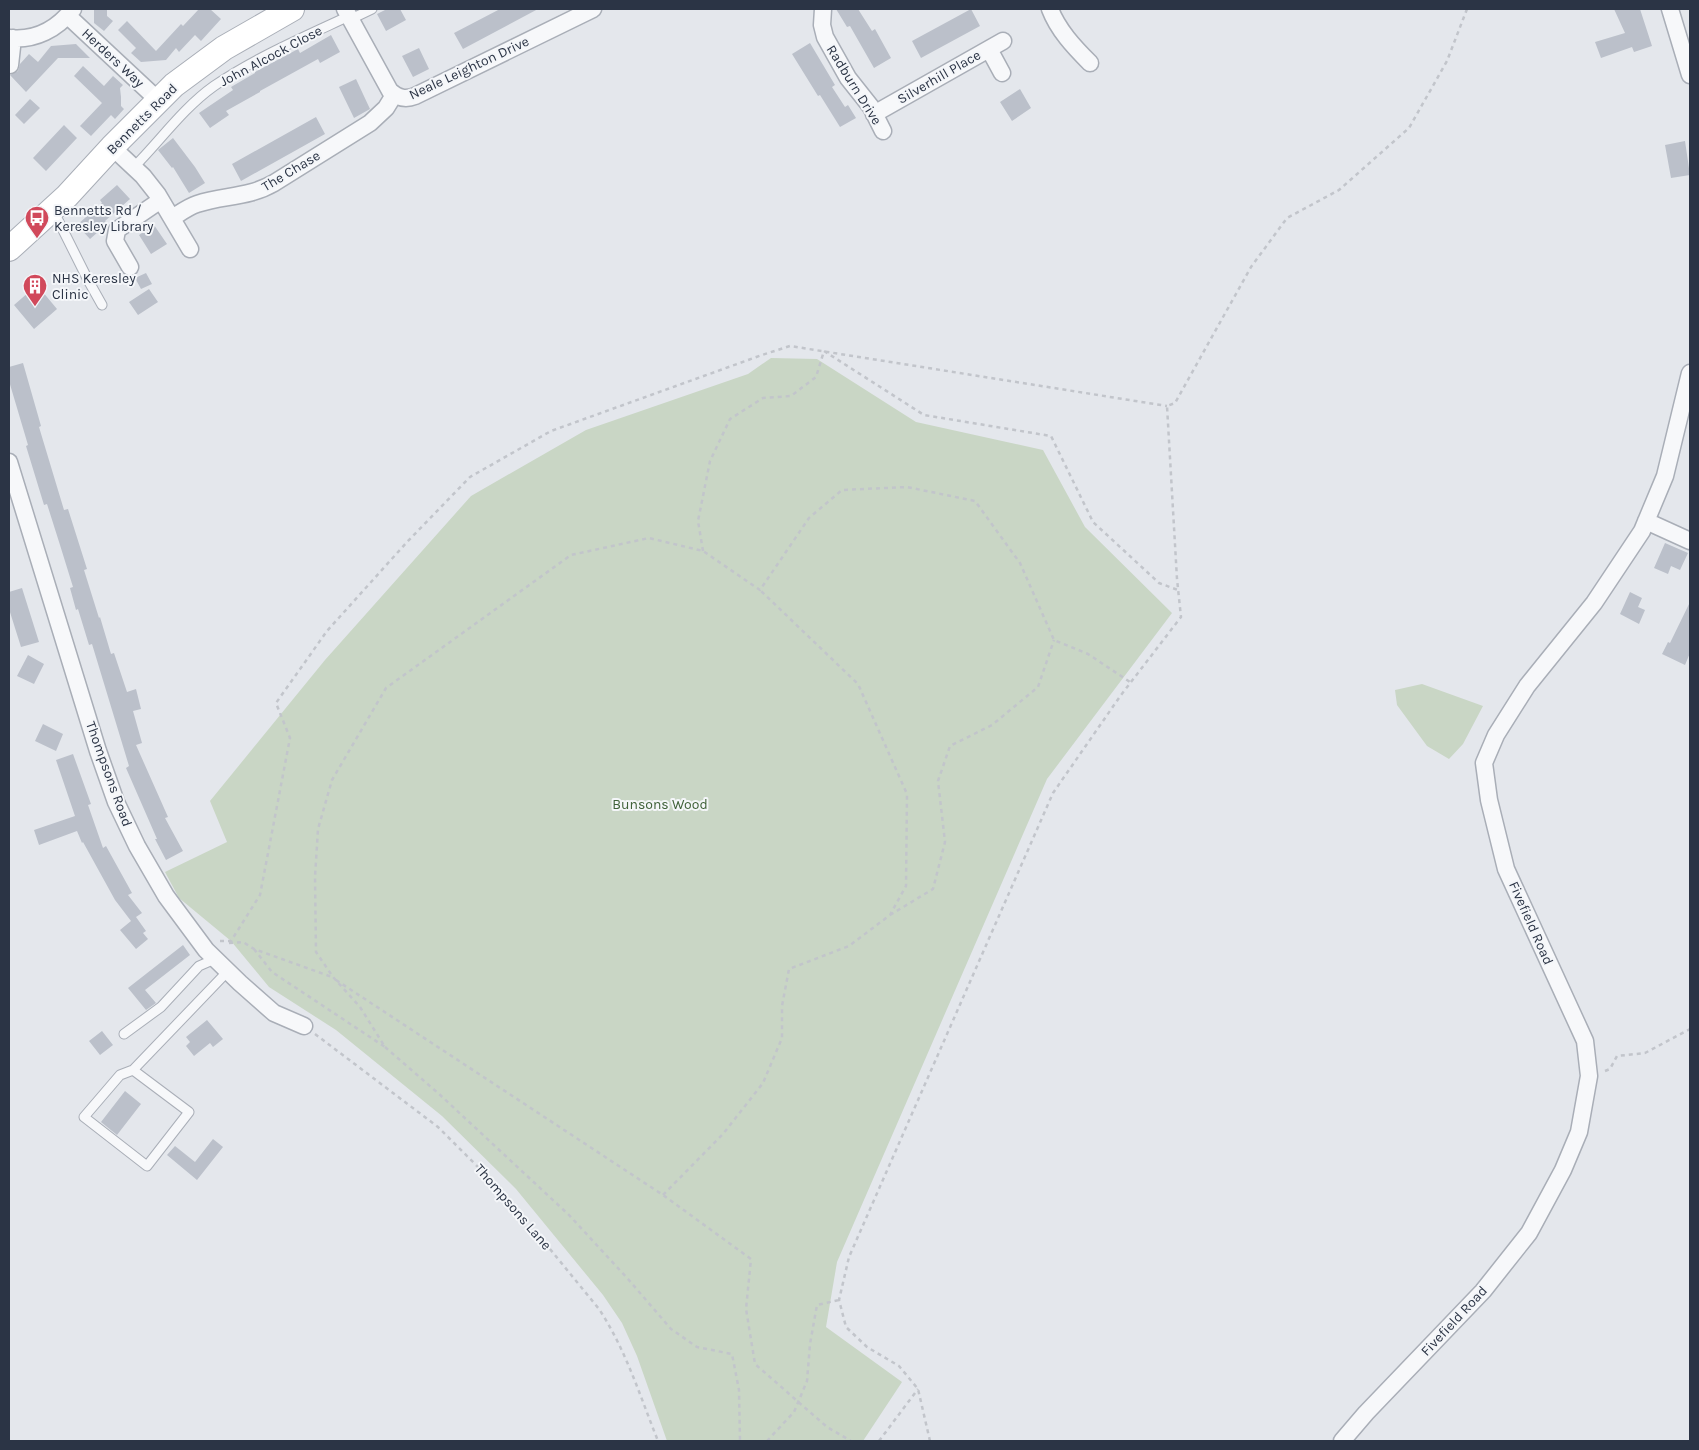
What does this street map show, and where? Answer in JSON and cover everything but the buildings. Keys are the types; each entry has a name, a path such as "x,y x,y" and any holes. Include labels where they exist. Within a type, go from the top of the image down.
{"street":[{"name":"Bennetts Road","path":"9,249 53,210 158,100 211,56 251,31 292,9"},
{"name":"Radburn Drive","path":"823,9 822,25 825,37 848,78 871,107 883,131"},
{"path":"1050,9 1061,30 1090,63"},
{"path":"1670,9 1690,75"},
{"name":"Neale Leighton Drive","path":"348,15 390,91 404,99 410,98 582,11"},
{"name":"Herders Way","path":"70,12 158,100"},
{"path":"10,64 11,38 30,38 48,31 57,26 70,12"},
{"name":"Silverhill Place","path":"874,114 1003,41"},
{"path":"988,49 1002,73"},
{"name":"The Chase","path":"172,218 195,204 260,191 274,184 370,123 386,108 394,94"},
{"path":"112,148 143,176 161,200 190,249"},
{"path":"130,267 116,241 117,230 161,200"},
{"name":"Fivefield Road","path":"1342,1441 1366,1413 1483,1291 1529,1233 1563,1170 1579,1132 1589,1076 1584,1040 1506,869 1489,800 1484,763 1496,734 1527,686 1594,603 1642,531 1665,476 1686,405 1690,373"},
{"name":"Thompsons Road","path":"9,462 98,751 116,802 137,846 166,896 190,929 215,958 274,1013 304,1026"},
{"path":"1646,521 1690,541"}],"lane":[{"name":"John Alcock Close","path":"134,167 181,117 214,87 273,52 348,15 372,9"},
{"path":"53,210 102,305"},
{"path":"124,1034 161,1007 199,966 215,958"},
{"path":"133,1070 189,1112 147,1166 84,1117 120,1075 133,1070 228,971"}],"path":[{"path":"851,1441 827,1426 799,1400 754,1364 746,1309 751,1259 663,1195 333,977 254,949 243,942 220,941 231,941 260,895 290,738 276,702 327,632 407,542 470,477 551,431 790,346 1168,406 1176,403 1251,267 1287,218 1339,190 1409,128 1447,61 1466,9"},
{"path":"703,551 698,521 710,461 730,419 763,398 791,396 816,377 824,351"},
{"path":"824,351 924,415 1051,436 1093,522 1159,583 1178,590"},
{"path":"930,1441 918,1389 899,1366 867,1347 846,1327 839,1300 848,1257 1053,794 1130,682 1182,617 1178,590 1168,406"},
{"path":"663,1195 723,1134 763,1083 782,1038 782,1006 789,969 849,946 890,915 933,889 946,842 938,781 950,746 992,725 1038,687 1054,640 1020,563 975,501 907,487 842,490 809,518 760,590"},
{"path":"384,1047 360,1007 333,977 316,952 315,877 318,829 332,780 386,688 571,555 649,538 703,551 760,590 858,684 906,794 906,886 890,915"},
{"path":"1054,640 1088,654 1130,682"},
{"path":"254,949 272,972 384,1047 473,1125 569,1215 671,1329 697,1347 732,1354 739,1390 740,1441"},
{"name":"Thompsons Lane","path":"304,1026 438,1126 505,1194 599,1310 612,1329 625,1356 658,1441"},
{"path":"1589,1076 1610,1070 1617,1056 1645,1053 1690,1029"},
{"path":"767,1441 794,1412 807,1381 810,1344 817,1305 839,1300"},
{"path":"879,1441 918,1389"}],"green space":[{"name":"Bunsons Wood","path":"771,358 817,359 916,422 1043,450 1085,527 1172,613 1047,779 837,1262 826,1327 902,1382 863,1441 667,1441 637,1356 622,1323 603,1295 516,1189 442,1116 336,1030 269,987 231,941 179,898 165,872 227,842 210,801 325,660 471,496 586,430 748,374"},
{"path":"1422,684 1483,706 1463,744 1449,759 1427,746 1397,705 1395,690"}],"place":[{"name":"Bennetts Rd / Keresley Library","path":"37,239"},
{"name":"NHS Keresley Clinic","path":"35,307"}]}
